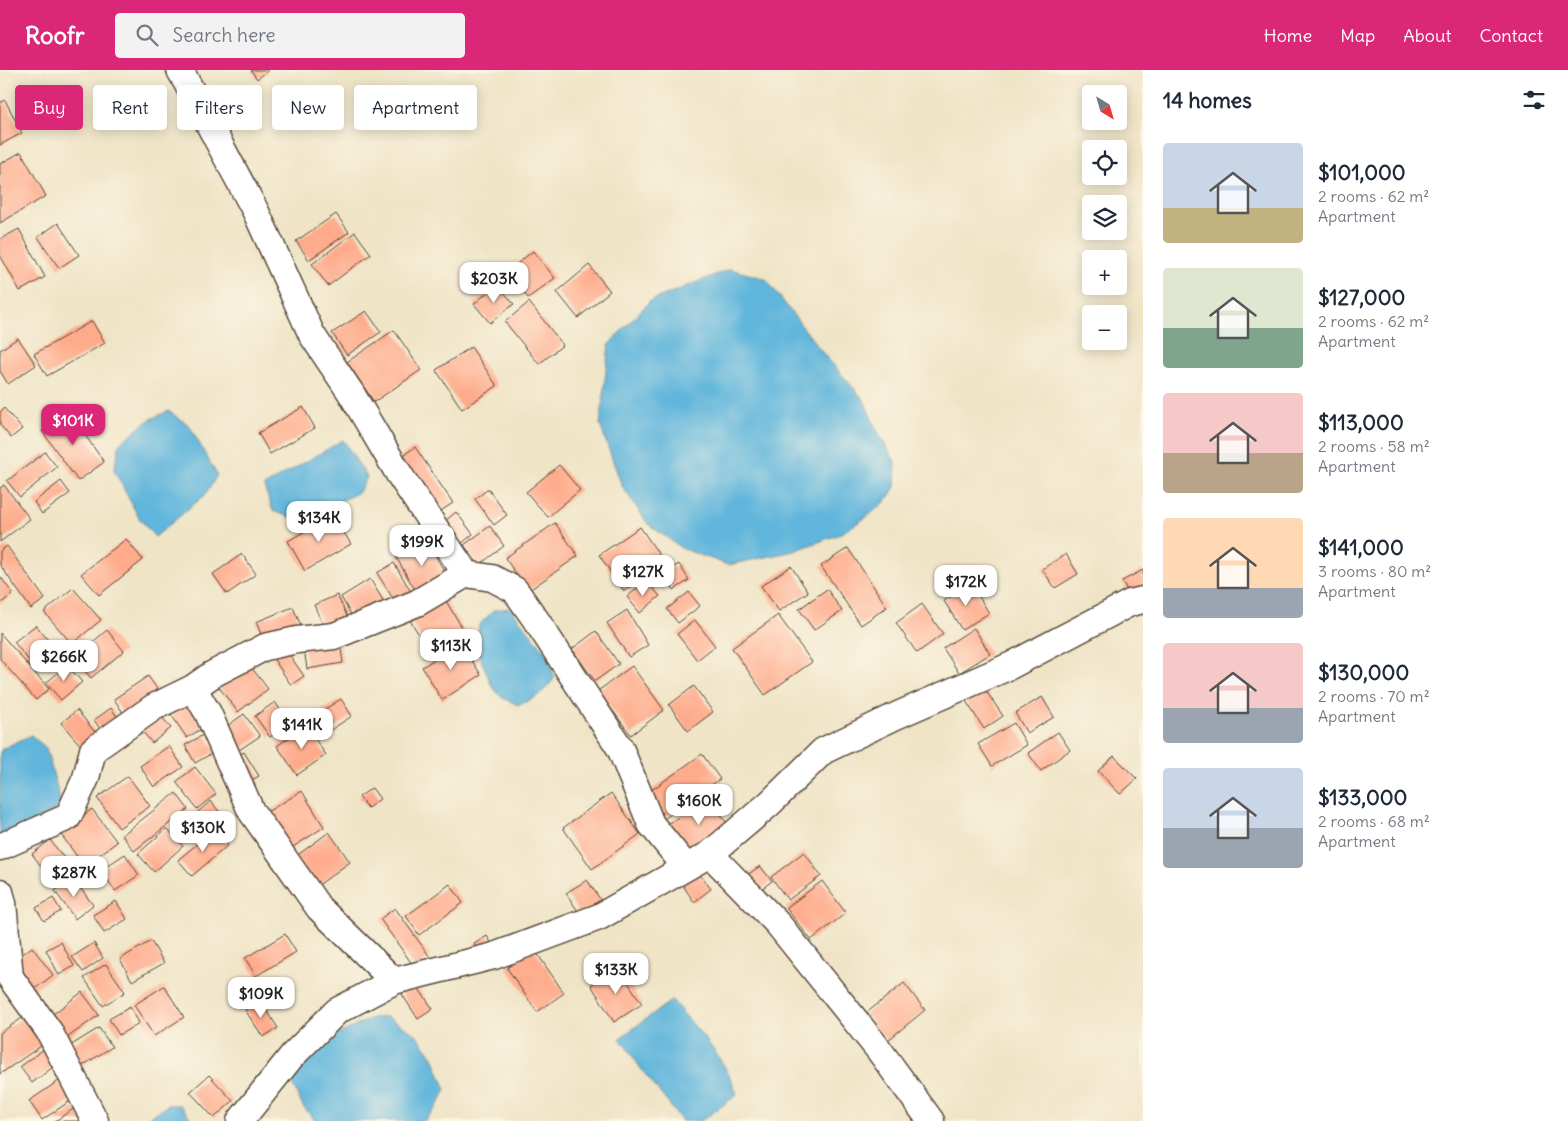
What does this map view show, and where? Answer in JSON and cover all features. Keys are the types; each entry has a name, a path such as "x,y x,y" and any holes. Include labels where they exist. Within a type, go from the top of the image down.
{"street":[{"path":"180,70 256,212 312,335 351,393 404,482 466,574"},
{"path":"0,847 68,817 86,778 93,750 154,707 193,688 214,674 265,647 297,640 334,636 416,603 466,574 492,578 515,590 620,748 651,824 686,867"},
{"path":"240,1121 292,1056 337,1011 394,981 494,956 599,917 710,854 768,804 823,750 1010,666 1130,604 1143,600"},
{"path":"193,688 208,713 251,811 319,908 394,981"},
{"path":"710,854 778,924 879,1050 931,1121"},
{"path":"0,892 10,977 49,1031 95,1121"}],"water":[{"path":"730,269 766,279 821,351 864,400 875,427 896,463 895,487 886,501 868,516 840,534 794,551 728,565 681,548 648,524 622,486 600,425 609,344 650,301"},
{"path":"168,411 189,425 217,475 206,494 155,537 139,518 114,470 120,443 149,420"},
{"path":"343,440 367,477 359,492 298,520 273,511 264,486"},
{"path":"510,608 544,650 555,677 539,694 518,705 501,697 492,686 477,650 479,625 494,610"},
{"path":"31,735 46,748 62,806 0,841 0,752 2,749"},
{"path":"672,1000 718,1056 732,1081 737,1095 701,1121 682,1121 642,1070 620,1038"},
{"path":"387,1017 416,1034 433,1057 446,1090 436,1108 424,1121 316,1121 304,1108 290,1080 301,1063 330,1038 372,1018"},
{"path":"168,1105 180,1105 193,1121 143,1121"}],"building":[{"path":"251,70 269,70 257,79"},
{"path":"5,100 15,119 15,130 20,130 22,133 0,145 0,103"},
{"path":"21,152 46,196 0,223 0,164"},
{"path":"336,214 349,232 309,260 296,241"},
{"path":"58,223 79,255 59,268 38,237"},
{"path":"19,229 45,277 20,291 0,255 0,239"},
{"path":"355,232 371,254 328,286 312,264"},
{"path":"533,251 555,278 528,298 507,272"},
{"path":"589,265 610,291 578,318 557,292"},
{"path":"497,284 514,304 490,323 474,304"},
{"path":"529,302 563,345 539,364 505,322"},
{"path":"366,311 381,332 347,355 332,333"},
{"path":"92,321 105,343 47,376 34,354"},
{"path":"394,330 421,370 374,402 347,362"},
{"path":"18,338 36,365 8,384 0,371 0,350"},
{"path":"471,347 497,386 462,409 436,370"},
{"path":"303,407 315,428 270,454 258,433"},
{"path":"4,408 22,429 11,438 0,425 0,412"},
{"path":"68,411 104,462 78,481 42,431"},
{"path":"415,447 453,503 436,514 398,459"},
{"path":"45,452 57,467 20,497 7,481"},
{"path":"559,465 580,490 548,517 526,492"},
{"path":"61,481 70,493 42,514 34,502"},
{"path":"4,485 30,519 0,542 0,488"},
{"path":"488,489 507,515 494,525 475,499"},
{"path":"456,512 473,534 456,548 439,526"},
{"path":"333,515 351,544 305,571 288,541"},
{"path":"555,523 578,556 528,591 505,558"},
{"path":"490,526 504,546 479,565 464,545"},
{"path":"640,527 665,563 624,591 599,555"},
{"path":"126,539 143,560 99,595 81,574"},
{"path":"426,540 448,577 418,595 396,557"},
{"path":"7,546 45,599 31,609 0,565 0,551"},
{"path":"848,548 887,607 861,625 821,566"},
{"path":"242,554 256,574 227,594 213,574"},
{"path":"1066,554 1078,574 1055,588 1042,569"},
{"path":"394,563 413,595 397,605 377,573"},
{"path":"679,564 689,580 674,590 664,573"},
{"path":"791,566 808,592 779,611 761,586"},
{"path":"1143,570 1143,592 1132,599 1122,581"},
{"path":"0,576 13,594 0,604"},
{"path":"370,579 386,605 356,623 341,597"},
{"path":"646,581 660,596 640,613 627,597"},
{"path":"971,584 989,613 962,630 944,601"},
{"path":"73,588 101,620 72,644 44,612"},
{"path":"827,589 842,611 814,630 799,609"},
{"path":"689,592 700,606 678,623 667,609"},
{"path":"441,593 466,634 432,655 406,614"},
{"path":"337,595 350,622 327,633 314,605"},
{"path":"922,604 943,634 917,653 896,623"},
{"path":"293,607 301,626 264,641 256,622"},
{"path":"627,610 648,645 629,657 607,623"},
{"path":"778,615 812,662 765,695 732,648"},
{"path":"695,620 715,646 697,660 677,634"},
{"path":"36,625 59,654 37,671 14,642"},
{"path":"974,628 990,654 959,673 943,648"},
{"path":"107,630 124,651 91,678 74,658"},
{"path":"596,631 619,664 595,681 572,649"},
{"path":"0,633 49,689 36,700 0,659"},
{"path":"340,642 343,663 307,669 304,648"},
{"path":"461,643 481,675 442,700 422,667"},
{"path":"286,650 304,676 291,685 273,658"},
{"path":"248,663 268,689 238,712 218,686"},
{"path":"67,665 82,682 61,700 46,683"},
{"path":"632,666 664,710 631,735 598,691"},
{"path":"148,676 162,696 127,719 114,699"},
{"path":"694,686 713,712 688,731 669,705"},
{"path":"984,688 1003,716 984,729 966,701"},
{"path":"1042,697 1054,717 1027,733 1015,713"},
{"path":"341,699 352,716 326,733 314,716"},
{"path":"186,702 204,727 187,738 170,713"},
{"path":"275,702 289,723 270,737 255,716"},
{"path":"111,708 120,721 103,733 94,720"},
{"path":"77,710 98,736 83,748 61,723"},
{"path":"244,714 260,736 239,750 224,728"},
{"path":"161,716 171,728 152,743 142,731"},
{"path":"1014,723 1027,745 992,766 978,744"},
{"path":"306,726 326,755 297,775 277,746"},
{"path":"1058,732 1070,750 1041,771 1028,753"},
{"path":"205,734 216,751 195,763 185,745"},
{"path":"169,746 183,767 154,787 140,766"},
{"path":"244,752 259,776 247,783 232,759"},
{"path":"702,754 720,779 664,819 646,794"},
{"path":"1114,756 1137,779 1120,794 1098,771"},
{"path":"195,767 216,794 197,809 176,782"},
{"path":"128,776 150,806 119,828 97,798"},
{"path":"372,788 380,799 368,808 359,797"},
{"path":"302,791 324,827 290,849 267,812"},
{"path":"176,793 188,809 134,851 122,835"},
{"path":"611,793 640,834 592,869 563,828"},
{"path":"709,797 730,828 690,855 668,824"},
{"path":"211,801 224,818 195,840 183,824"},
{"path":"92,809 117,842 84,866 60,833"},
{"path":"167,828 183,846 154,872 138,854"},
{"path":"215,829 228,845 192,876 178,860"},
{"path":"329,832 350,862 316,887 295,857"},
{"path":"50,840 75,872 56,886 32,854"},
{"path":"804,852 821,876 788,900 771,877"},
{"path":"125,854 139,875 115,891 101,870"},
{"path":"760,866 772,881 755,894 743,878"},
{"path":"698,872 711,889 694,902 682,884"},
{"path":"73,878 93,905 75,919 55,891"},
{"path":"587,880 602,902 581,916 566,893"},
{"path":"822,881 846,913 811,940 786,908"},
{"path":"450,884 463,903 419,935 406,916"},
{"path":"53,898 61,911 44,921 36,908"},
{"path":"116,901 127,919 104,933 93,915"},
{"path":"395,908 430,957 415,968 380,919"},
{"path":"285,934 296,952 256,976 245,958"},
{"path":"487,936 493,946 481,954 474,944"},
{"path":"151,941 164,963 132,981 120,959"},
{"path":"61,942 74,966 59,975 46,950"},
{"path":"94,943 103,958 83,972 72,957"},
{"path":"32,947 53,975 32,991 11,963"},
{"path":"534,949 564,993 537,1012 507,968"},
{"path":"106,964 125,992 103,1006 84,978"},
{"path":"618,967 642,1004 614,1022 591,985"},
{"path":"414,982 433,1009 418,1019 400,991"},
{"path":"904,983 925,1010 887,1041 865,1014"},
{"path":"164,986 184,1017 154,1036 134,1005"},
{"path":"82,992 99,1015 64,1040 48,1018"},
{"path":"260,1000 278,1028 263,1037 245,1010"},
{"path":"130,1007 139,1023 119,1035 109,1019"},
{"path":"25,1016 44,1044 0,1074 0,1033"},
{"path":"99,1028 112,1047 77,1069 65,1049"},
{"path":"45,1048 57,1064 32,1083 20,1067"},
{"path":"209,1075 233,1101 214,1118 190,1092"},
{"path":"63,1078 76,1097 42,1120 29,1101"},
{"path":"75,1108 83,1121 55,1121"}]}
